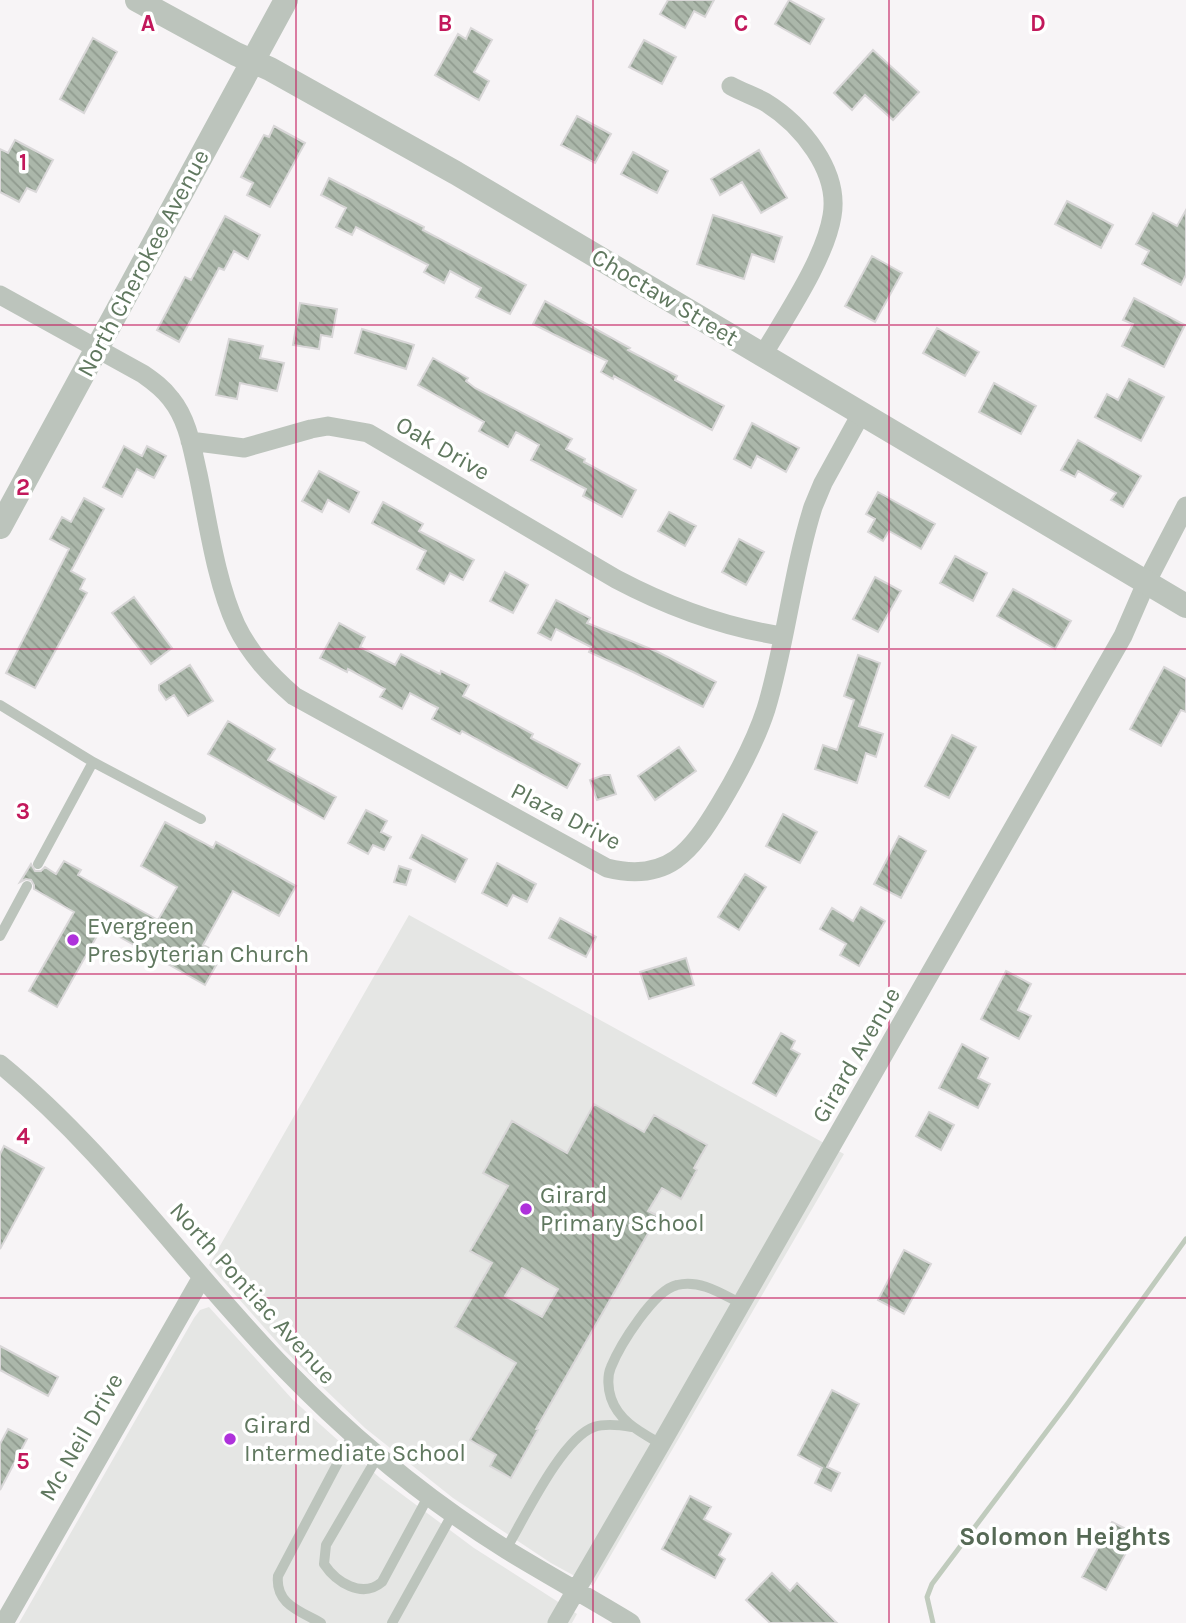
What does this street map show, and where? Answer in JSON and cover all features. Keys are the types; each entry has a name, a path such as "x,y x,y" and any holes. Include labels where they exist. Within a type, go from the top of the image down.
{"street":[{"name":"Choctaw Street","path":"137,0 271,69 456,173 1186,606"},
{"name":"North Cherokee Avenue","path":"0,527 286,0"},
{"path":"731,86 764,102 784,116 822,161 831,185 833,215 826,238 763,355"},
{"path":"0,295 158,384 181,415 190,441"},
{"name":"Plaza Drive","path":"190,441 226,600 251,651 269,674 294,696 607,868 628,873 647,871 669,864 685,854 699,839 740,771 766,709 813,507 823,483 861,414"},
{"name":"Oak Drive","path":"190,441 244,448 328,426 368,433 652,598 716,623 782,636"},
{"name":"Girard Avenue","path":"557,1623 1123,636 1146,583 1186,506"},
{"name":"North Pontiac Avenue","path":"0,1064 91,1149 284,1368 353,1434 453,1513 506,1549 631,1623"},
{"name":"Mc Neil Drive","path":"4,1623 202,1276"}],"lane":[{"path":"0,705 93,762 201,819"},
{"path":"38,864 93,762"},
{"path":"0,936 27,886"},
{"path":"662,1444 632,1427 620,1415 608,1385 610,1368 647,1306 674,1285 690,1283 706,1286 742,1304"},
{"path":"506,1549 564,1451 577,1436 595,1426 614,1424 632,1427"},
{"path":"321,1623 283,1598 276,1588 278,1576 353,1434"},
{"path":"378,1456 326,1545 324,1564 336,1578 351,1587 367,1590 382,1582 429,1496"},
{"path":"392,1623 453,1513"}],"shaded area":[{"name":"Girard Primary School","path":"409,915 844,1154 593,1586 551,1563 453,1498 365,1428 284,1350 209,1265"},
{"name":"Girard Intermediate School","path":"209,1307 293,1400 380,1478 474,1548 577,1614 572,1623 19,1623 194,1318 200,1310"}],"building":[{"path":"668,0 714,0 705,17 694,11 685,28 660,14"},
{"path":"789,0 824,19 810,44 775,24"},
{"path":"471,28 492,40 474,72 489,81 479,100 435,75 458,34 466,39"},
{"path":"93,38 117,52 84,113 60,99"},
{"path":"644,40 676,57 662,84 629,67"},
{"path":"873,50 919,92 893,120 865,95 852,110 834,93"},
{"path":"577,116 611,134 595,163 561,145"},
{"path":"274,126 305,143 270,207 247,195 253,183 241,177 264,135 269,137"},
{"path":"15,140 53,160 36,192 27,188 19,202 0,192 0,149 8,153"},
{"path":"759,150 787,198 761,213 742,182 720,195 711,179"},
{"path":"633,152 668,171 657,193 621,174"},
{"path":"329,178 424,227 423,230 526,285 510,314 476,297 481,288 450,271 444,283 424,272 428,265 356,227 352,235 336,227 346,208 321,195"},
{"path":"1067,201 1113,225 1101,248 1055,224"},
{"path":"1186,210 1186,275 1181,285 1142,264 1149,251 1136,244 1153,213 1177,226"},
{"path":"713,215 782,237 774,262 752,254 744,279 697,264"},
{"path":"225,216 260,235 248,259 234,251 224,270 219,268 179,342 157,330 185,277 191,280"},
{"path":"872,256 902,273 875,322 845,306"},
{"path":"1134,298 1185,325 1164,367 1122,346 1133,324 1123,320"},
{"path":"545,301 630,348 628,350 677,376 675,380 724,406 712,430 614,376 613,379 601,372 607,361 533,324"},
{"path":"300,303 337,309 332,337 321,335 319,349 293,345"},
{"path":"937,328 979,352 965,376 923,353"},
{"path":"362,329 414,345 406,369 355,353"},
{"path":"229,339 263,346 260,358 284,363 277,391 240,383 237,399 216,395"},
{"path":"433,358 468,378 466,381 475,388 572,439 566,449 585,459 584,462 636,490 622,517 583,496 586,489 531,460 539,445 516,432 508,447 479,431 484,422 418,385"},
{"path":"1129,379 1164,397 1141,441 1095,417 1107,394 1118,400"},
{"path":"994,383 1036,406 1021,434 979,412"},
{"path":"752,423 799,448 786,472 757,456 751,468 734,459"},
{"path":"1078,440 1141,476 1123,507 1111,500 1116,493 1078,471 1075,477 1061,470"},
{"path":"124,446 142,456 147,446 166,456 154,478 137,469 122,497 103,487"},
{"path":"319,471 359,492 349,512 328,500 322,512 302,501"},
{"path":"878,492 935,524 921,549 889,531 883,541 868,532 875,519 866,514"},
{"path":"84,498 104,509 71,571 85,579 80,589 87,593 35,688 6,673 69,549 50,539 62,517 71,522"},
{"path":"383,502 423,524 419,531 474,560 463,580 450,573 444,584 417,569 426,551 372,523"},
{"path":"669,512 696,526 685,546 658,531"},
{"path":"739,539 764,552 746,585 722,572"},
{"path":"955,556 987,573 973,601 940,583"},
{"path":"505,572 528,585 513,613 490,601"},
{"path":"875,577 901,591 878,632 853,619"},
{"path":"1013,589 1071,621 1055,649 997,616"},
{"path":"134,597 172,648 151,664 112,613"},
{"path":"556,600 590,618 587,623 658,652 716,682 703,707 589,652 591,647 556,629 551,640 538,633"},
{"path":"339,623 365,637 360,647 395,665 401,654 469,685 463,696 533,734 531,738 580,764 567,788 462,731 460,734 432,719 438,708 410,693 402,709 380,697 385,689 348,669 347,672 320,658"},
{"path":"858,655 880,663 859,726 883,734 876,757 866,753 857,783 815,769 823,745 837,750 854,700 844,696"},
{"path":"190,665 213,701 188,716 174,695 166,700 159,690 159,685"},
{"path":"1164,667 1186,679 1186,712 1181,710 1161,746 1130,729"},
{"path":"228,721 275,749 268,760 336,797 324,819 208,754"},
{"path":"952,735 976,747 949,798 925,786"},
{"path":"679,747 696,771 655,800 638,776"},
{"path":"610,775 616,794 597,800 590,780"},
{"path":"366,810 387,821 381,832 391,837 384,850 373,845 368,854 348,843"},
{"path":"783,814 817,832 800,863 766,846"},
{"path":"165,822 213,848 216,842 296,886 279,916 233,891 203,945 222,955 205,985 102,927 57,1007 29,991 74,912 34,889 31,880 20,882 31,864 35,871 41,871 45,867 56,874 64,861 81,870 78,875 158,920 177,887 141,866"},
{"path":"422,835 467,859 455,882 410,858"},
{"path":"899,836 926,851 901,898 874,884"},
{"path":"497,863 536,884 527,902 513,895 507,906 482,893"},
{"path":"399,866 411,870 406,885 394,882"},
{"path":"745,874 766,887 739,930 718,917"},
{"path":"861,907 885,921 859,966 840,955 846,944 820,929 832,908 853,921"},
{"path":"560,918 596,937 586,957 549,938"},
{"path":"686,958 694,985 649,999 640,972"},
{"path":"1006,971 1031,984 1018,1010 1031,1016 1019,1039 981,1019"},
{"path":"781,1033 795,1041 791,1049 800,1054 776,1096 753,1083"},
{"path":"962,1044 988,1058 978,1078 990,1084 978,1108 939,1088"},
{"path":"594,1104 644,1132 654,1115 707,1145 681,1199 662,1188 648,1211 658,1216 536,1429 538,1430 511,1478 490,1466 496,1455 470,1440 516,1363 455,1327 492,1263 470,1251 508,1186 483,1173 512,1121 567,1153","holes":["522,1268 558,1289 542,1317 505,1296"]},
{"path":"929,1112 954,1125 941,1150 916,1136"},
{"path":"4,1146 44,1168 0,1249 0,1154"},
{"path":"904,1250 931,1264 904,1314 878,1300"},
{"path":"0,1346 58,1377 48,1396 0,1370"},
{"path":"832,1390 859,1404 827,1467 840,1473 831,1491 815,1483 822,1468 798,1455"},
{"path":"8,1429 27,1439 0,1490 0,1444"},
{"path":"690,1496 711,1507 704,1519 731,1534 719,1555 725,1559 715,1578 662,1549"},
{"path":"1112,1522 1136,1534 1106,1590 1082,1577"},
{"path":"772,1573 790,1591 797,1583 837,1623 770,1623 746,1600"}],"waterway":[{"path":"933,1623 927,1597 932,1584 1068,1403 1186,1239"}],"place":[{"name":"Evergreen Presbyterian Church","path":"73,940"},
{"name":"Girard Primary School","path":"526,1209"},
{"name":"Girard Intermediate School","path":"230,1439"}],"district":[{"name":"Solomon Heights","path":"1065,1536"}]}
